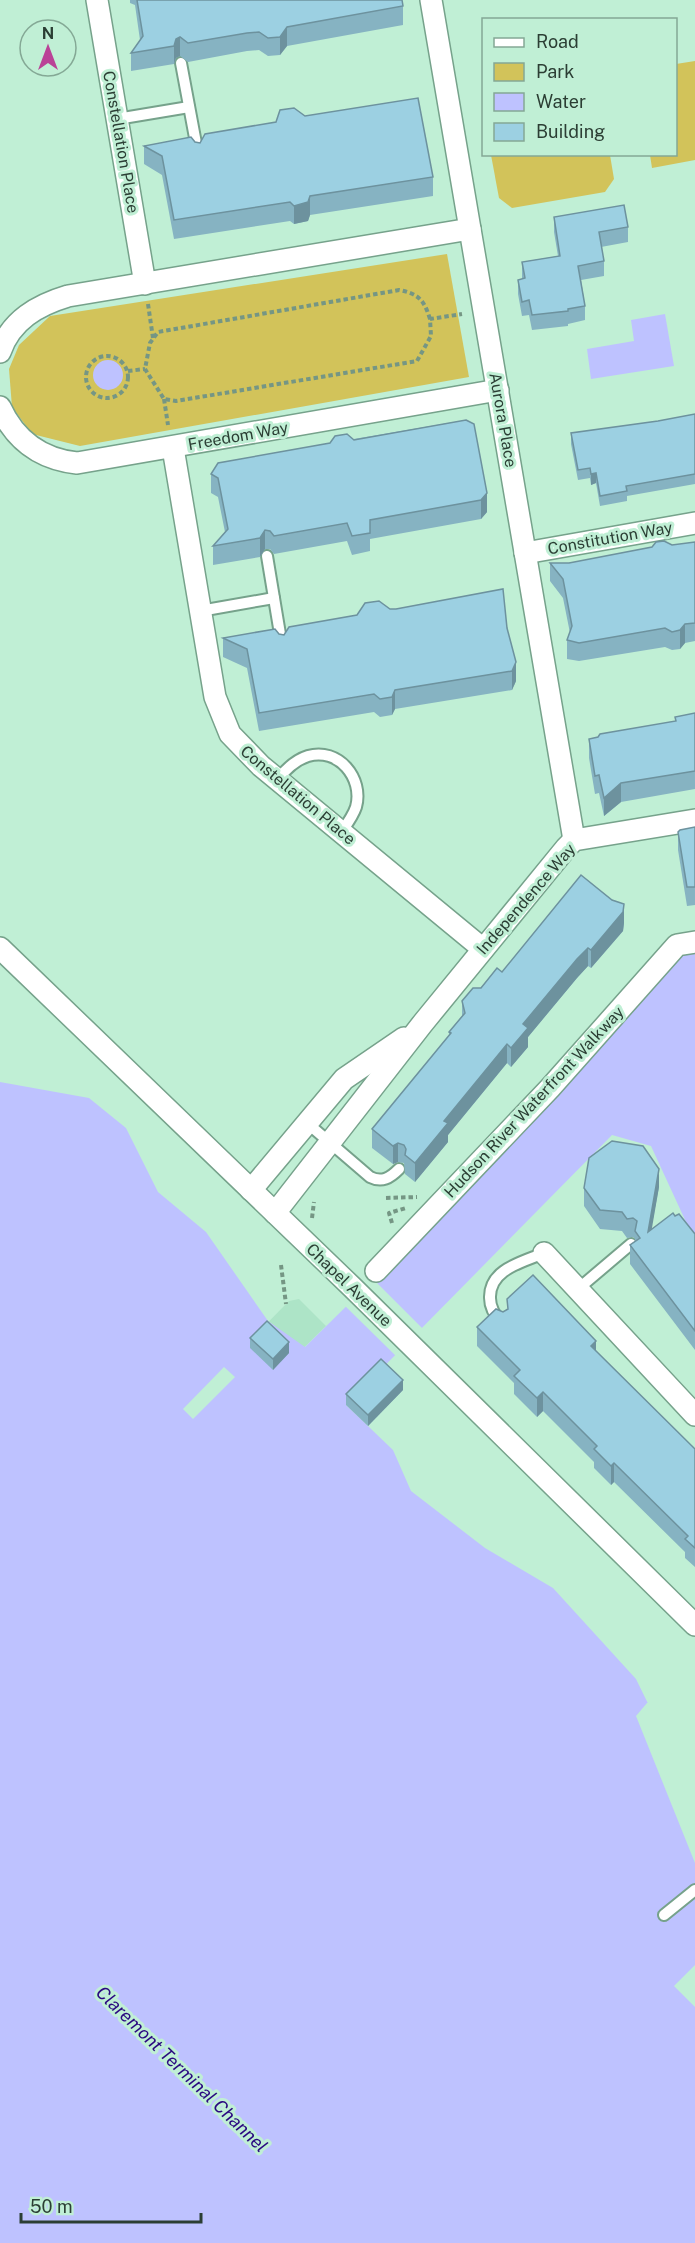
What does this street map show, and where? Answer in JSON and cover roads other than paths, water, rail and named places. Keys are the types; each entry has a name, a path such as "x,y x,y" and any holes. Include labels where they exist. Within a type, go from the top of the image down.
{"street":[{"name":"Constellation Place","path":"97,0 145,284"},
{"name":"Aurora Place","path":"431,0 574,840"},
{"path":"0,352 16,325 33,310 43,304 68,296 470,229"},
{"name":"Freedom Way","path":"3,418 16,435 34,450 66,462 87,462 498,390"},
{"name":"Constellation Place","path":"172,448 215,697 224,723 238,744 278,779 483,949"},
{"name":"Constitution Way","path":"525,553 695,523"},
{"name":"Independence Way","path":"275,1213 423,1023 574,840 695,819"},
{"name":"Hudson River Waterfront Walkway","path":"376,1271 550,1088 677,945 695,942"},
{"name":"Chapel Avenue","path":"0,948 355,1290 695,1625"},
{"name":"Independence Way","path":"251,1190 344,1079 423,1023"},
{"path":"544,1253 695,1415"}],"lane":[{"path":"181,63 198,154"},
{"path":"117,118 189,106"},
{"path":"267,556 282,646"},
{"path":"200,611 274,598"},
{"path":"278,779 290,766 309,756 319,755 339,760 353,777 357,797 352,816 342,831"},
{"path":"306,1122 375,1179 388,1178 399,1169"},
{"path":"578,1289 631,1244"},
{"path":"502,1323 493,1312 490,1299 496,1277 544,1253"},
{"path":"664,1915 695,1890"}],"water":[{"path":"665,314 674,366 591,379 587,349 634,341 631,320"},
{"path":"108,360 114,361 122,369 122,381 114,389 108,390 102,389 94,381 93,375 94,369 102,361"},
{"name":"Claremont Terminal Channel","path":"695,953 695,1236 686,1222 651,1146 612,1135 346,1405 393,1450 411,1491 485,1548 553,1588 636,1679 658,1724 695,1831 695,1965 674,1986 695,2007 695,2243 0,2243 0,1082 89,1098 126,1128 158,1192 206,1232 268,1321 305,1347 376,1277 678,956"}]}
